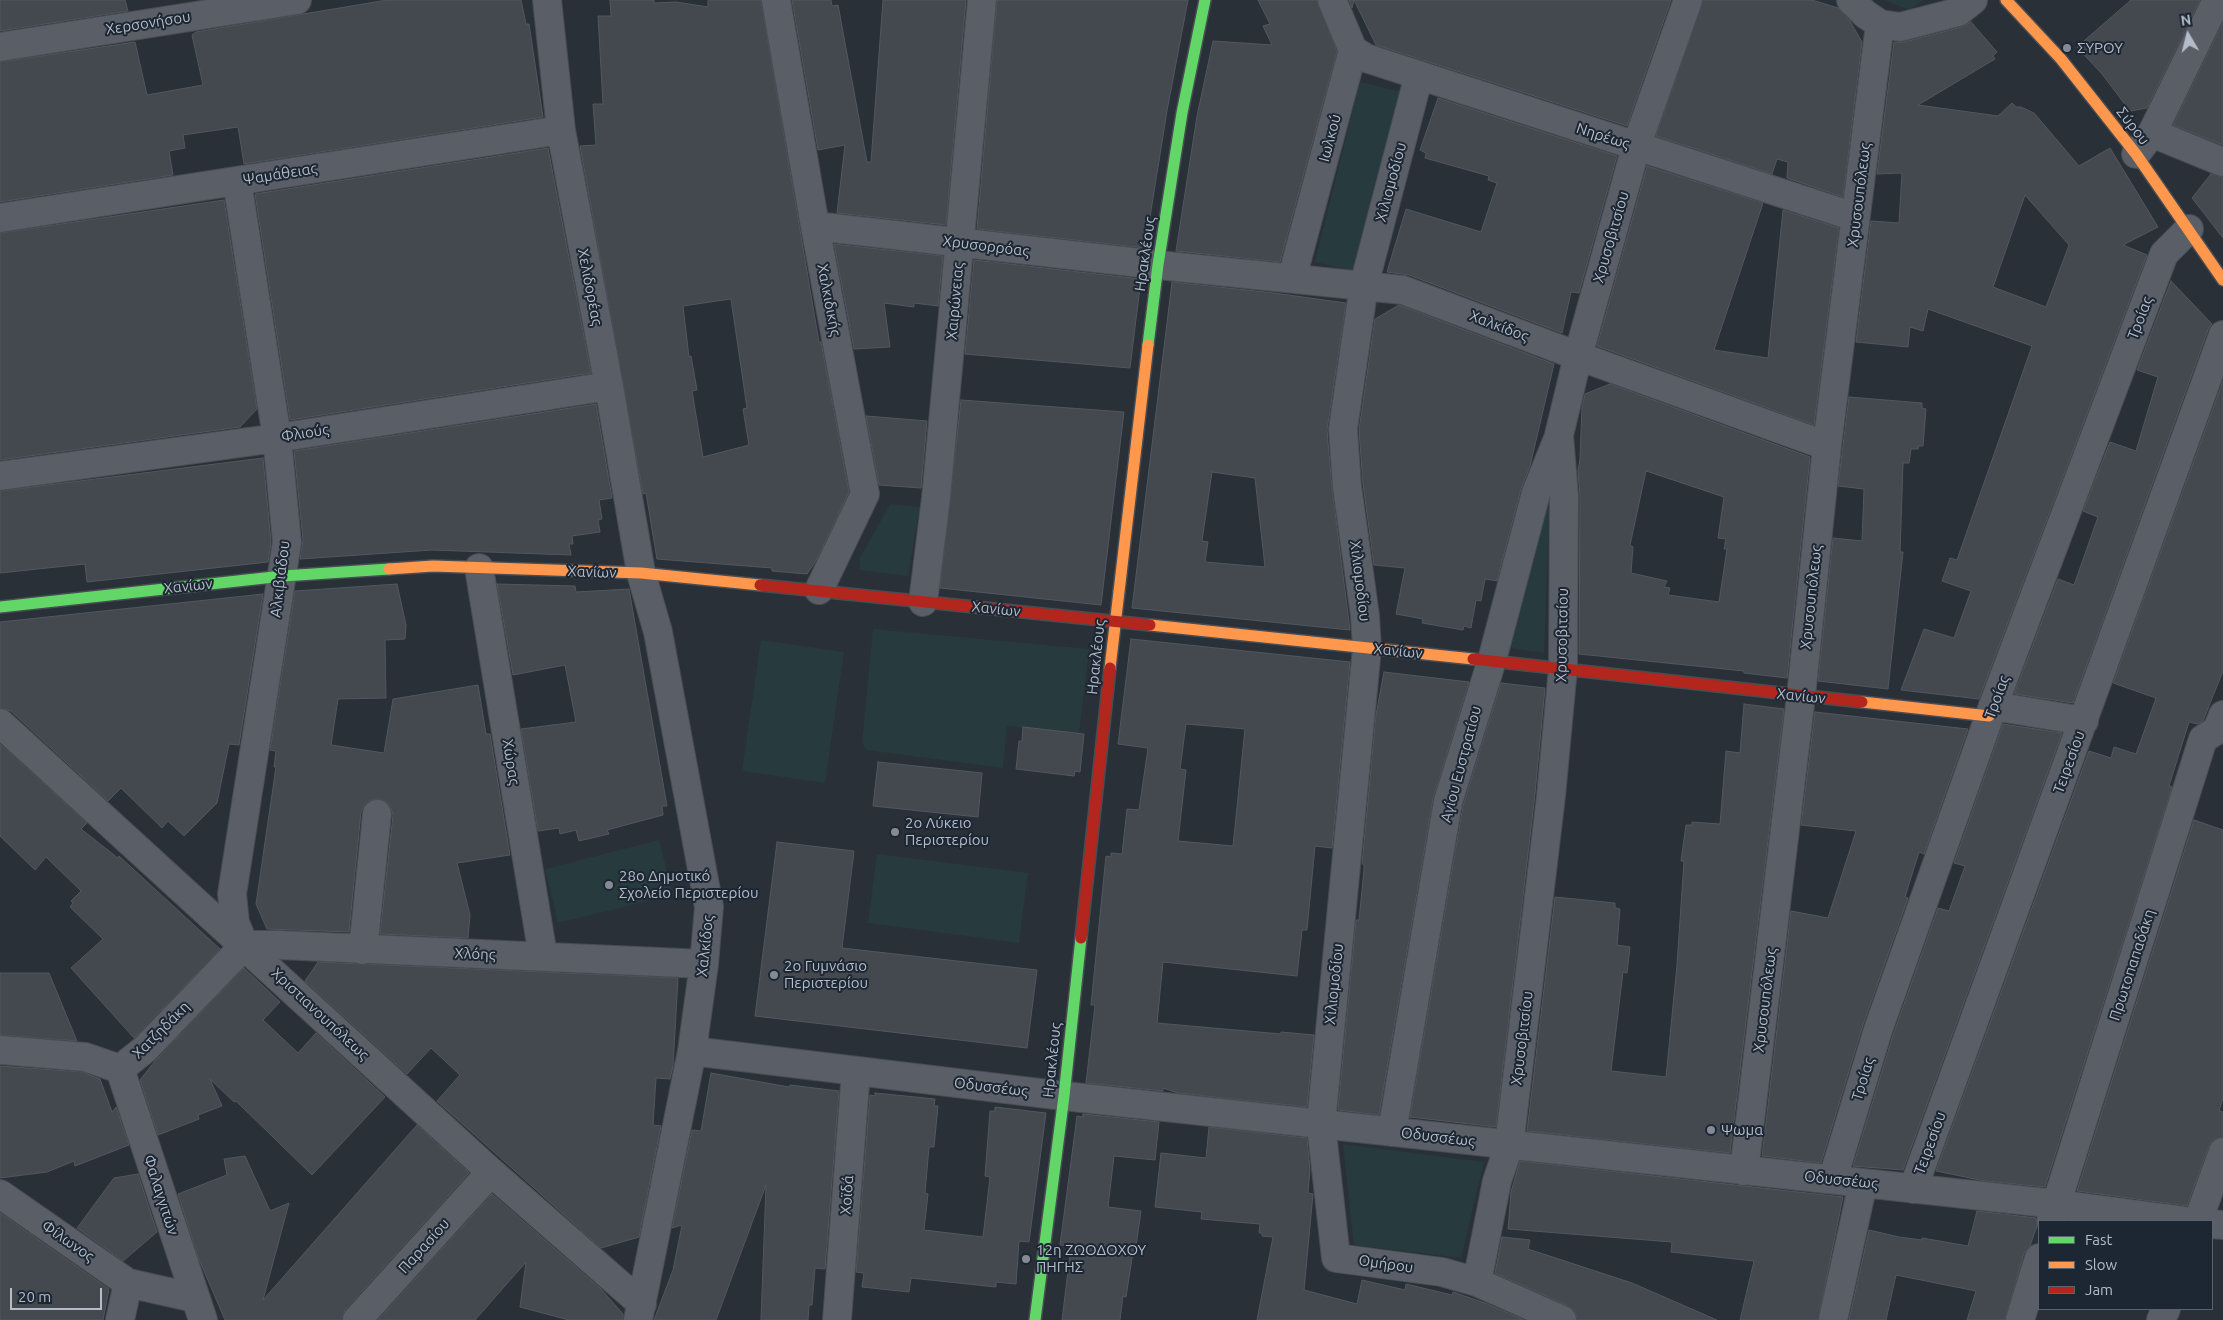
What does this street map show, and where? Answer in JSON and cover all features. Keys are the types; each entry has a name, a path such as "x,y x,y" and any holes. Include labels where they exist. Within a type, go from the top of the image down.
{"street":[{"name":"Χερσονήσου","path":"0,47 297,0"},
{"name":"Χελιδορέας","path":"547,0 561,130 609,386 641,573"},
{"name":"Χαλκιδικής","path":"776,0 815,226 866,494 819,590"},
{"name":"Χαιρώνειας","path":"923,602 936,498 982,0"},
{"name":"Ηρακλέους","path":"1036,1320 1064,1096 1115,621 1158,265 1182,113 1205,0"},
{"path":"1332,0 1353,50"},
{"name":"Χρυσοβιτσίου","path":"1478,1282 1497,1181 1509,1146 1551,796 1563,668 1564,496 1559,435 1578,356 1636,147 1688,0"},
{"path":"1851,0 1865,14 1880,24 1900,27 1958,12 1973,0"},
{"name":"Σύρου","path":"2006,0 2144,144 2189,229 2223,280"},
{"path":"2219,2 2144,144 2223,162"},
{"name":"Χρυσουπόλεως","path":"1744,1171 1801,696 1827,446 1880,24"},
{"name":"Νηρέως","path":"1353,50 1366,58 1855,217"},
{"name":"Ιωλκού","path":"1292,278 1353,50"},
{"name":"Χιλιομοδίου","path":"1321,1124 1367,648 1365,616 1347,486 1344,429 1364,285 1419,75"},
{"name":"Ψαμάθειας","path":"0,218 561,130"},
{"name":"Αλκιβιάδου","path":"237,181 277,438 287,542 232,894 235,922 245,945"},
{"name":"Χρυσορρόας","path":"815,226 1158,265"},
{"name":"Τροίας","path":"1833,1178 1878,1030 1991,711 2164,254 2189,229"},
{"name":"Χαλκίδος","path":"1158,265 1403,290 1578,356 1827,446"},
{"name":"Τειρεσίου","path":"1913,1189 2223,334"},
{"name":"Φλιούς","path":"0,476 277,438 609,386"},
{"name":"Αγίου Ευστρατίου","path":"1392,1132 1448,802 1492,660 1536,493 1559,435"},
{"name":"Χανίων","path":"0,607 283,576 433,566 641,573 1492,660 1801,696 1991,711 2084,721"},
{"name":"Χώρας","path":"479,568 542,956"},
{"name":"Χαλκίδος","path":"640,1312 692,1051 704,964 709,907 658,632 641,573"},
{"name":"Χριστιανουπόλεως","path":"0,723 245,945 640,1312"},
{"name":"Πρωτοπαπαδάκη","path":"2053,1212 2203,739 2221,726"},
{"path":"363,950 377,814"},
{"name":"Χλόης","path":"245,945 704,964"},
{"name":"Χατζηδάκη","path":"0,1050 85,1057 120,1069 145,1050 245,945"},
{"name":"Οδυσσέως","path":"692,1051 1064,1096 1509,1146 1744,1171 1833,1178 2053,1212 2169,1220"},
{"name":"Φαλαγγιτών","path":"120,1069 199,1309"},
{"name":"Χοϊδά","path":"837,1320 856,1071"},
{"name":"Ομήρου","path":"1321,1124 1336,1258 1442,1272 1478,1282 1562,1320"},
{"path":"2198,1220 2223,1152"},
{"name":"Παρασίου","path":"356,1320 491,1172"},
{"path":"1832,1320 1863,1182"},
{"name":"Φίλωνος","path":"0,1194 128,1283 199,1309"},
{"path":"2020,1320 2038,1261"},
{"path":"120,1320 128,1283"}],"green space":[{"path":"1884,0 1923,0 1909,10"},
{"path":"1360,82 1402,92 1356,272 1315,262"},
{"path":"1550,492 1544,653 1511,648"},
{"path":"890,504 920,507 908,576 860,570 860,558"},
{"path":"873,629 1089,649 1079,734 1007,726 1003,768 866,750 862,743"},
{"path":"761,640 844,652 825,783 742,771"},
{"path":"659,840 673,895 558,923 545,869"},
{"path":"877,854 1028,873 1019,943 868,923"},
{"path":"1343,1144 1484,1162 1461,1258 1354,1245"}],"building":[{"path":"0,0 125,0 128,11 0,31"},
{"path":"387,0 521,0 526,24 529,24 543,117 244,164 238,127 183,135 185,148 169,151 173,175 0,202 0,62 135,42 147,95 203,85 192,35 196,32"},
{"path":"610,0 654,0 654,3 676,2 708,7 708,0 761,0 819,342 821,342 849,492 817,559 807,574 772,571 772,568 657,559 646,493 643,494 580,146 596,145 593,104 603,104 598,16 611,16","holes":["731,299 747,408 743,409 749,445 703,457 692,391 697,390 691,356 689,357 683,306"]},
{"path":"792,0 831,0 832,6 838,5 867,162 871,162 883,0 966,0 946,225 837,213 845,145 818,150"},
{"path":"997,0 1188,0 1167,111 1145,248 977,229"},
{"path":"1258,0 1317,0 1337,51 1280,262 1176,251 1197,116 1213,41 1272,45 1263,26 1270,24"},
{"path":"1349,0 1354,0 1352,8"},
{"path":"1354,0 1671,0 1627,126 1376,45"},
{"path":"1703,0 1812,0 1838,8 1850,21 1862,42 1843,197 1787,178 1788,162 1777,159 1772,174 1656,136"},
{"path":"2131,0 2200,0 2147,108 2130,111 2102,74 2077,47"},
{"path":"1971,22 1997,52 1993,56 1995,59 1918,105 1998,116 2012,103 2016,107 2021,107 2034,113 2079,166 2110,148 2158,227 2123,245 2147,255 1979,699 1901,690 1924,629 1954,638 1971,591 1942,581 1950,558 1957,560 2032,346 1928,309 1923,331 1910,327 1908,347 1856,342 1871,221 1899,223 1902,173 1877,174 1894,42 1904,42 1962,27","holes":["2025,195 2069,245 2046,307 1993,287"]},
{"path":"2223,23 2223,145 2173,125"},
{"path":"1438,98 1617,156 1579,293 1571,292 1562,333 1409,275 1387,272 1406,209 1481,232 1497,183 1488,180 1489,176 1425,158 1426,153 1420,150"},
{"path":"548,148 591,373 290,420 255,194"},
{"path":"1647,166 1763,203 1714,350 1768,358 1783,210 1839,228 1814,425 1597,346"},
{"path":"2211,174 2223,177 2223,238 2192,198"},
{"path":"224,200 257,409 240,427 0,460 0,233"},
{"path":"834,244 943,256 938,306 914,303 914,307 884,303 890,347 854,349"},
{"path":"974,260 1141,279 1130,368 965,354"},
{"path":"2171,281 2212,324 2208,330 2073,703 2014,694 2058,579 2074,585 2098,517 2083,511 2110,442 2136,451 2158,377 2137,370"},
{"path":"1172,282 1346,303 1327,430 1332,488 1350,630 1132,608","holes":["1212,472 1255,478 1265,567 1205,562 1208,542 1202,541"]},
{"path":"1399,305 1554,364 1530,466 1521,489 1497,581 1485,579 1481,601 1476,600 1471,628 1464,626 1463,630 1422,623 1423,619 1396,614 1405,568 1374,565 1363,484 1359,430 1375,319"},
{"path":"2223,381 2223,671 2203,721 2198,724 2189,722 2169,786 2172,787 2045,1187 1985,1181 1936,1171 2089,751 2111,758 2114,747 2136,754 2156,698 2113,683"},
{"path":"1610,384 1810,457 1787,678 1744,673 1744,671 1579,654 1580,496 1578,471 1582,407 1585,394","holes":["1646,471 1724,497 1718,538 1726,539 1724,549 1727,549 1719,602 1668,595 1670,588 1664,587 1667,581 1631,573 1633,547 1630,545"]},
{"path":"1849,397 1922,403 1922,408 1926,409 1923,446 1919,446 1918,449 1911,449 1909,463 1903,463 1900,552 1903,552 1888,689 1818,681 1833,538 1862,541 1864,489 1838,486"},
{"path":"961,400 1124,412 1101,605 940,588"},
{"path":"596,404 612,498 599,500 602,519 598,520 600,532 572,536 573,544 569,544 571,555 432,550 300,559 303,540 294,451"},
{"path":"866,416 927,421 921,488 879,485"},
{"path":"263,458 271,542 268,562 87,582 85,564 0,573 0,491"},
{"path":"397,584 406,625 405,639 385,640 386,698 338,699 331,745 384,753 393,699 478,685 486,734 490,734 510,855 457,863 470,915 468,938 380,934 393,815 387,802 379,799 371,800 365,804 361,812 349,932 267,929 256,904 276,767 274,767 276,751 270,750 295,591"},
{"path":"497,584 575,586 576,592 629,589 667,806 662,806 663,815 607,830 609,834 579,841 576,830 560,834 559,828 538,831 521,729 576,722 565,665 513,675"},
{"path":"263,594 239,745 229,744 217,803 184,836 168,821 162,828 121,788 108,801 11,711 0,708 0,622"},
{"path":"1131,639 1350,662 1332,848 1315,846 1307,930 1302,930 1297,976 1163,962 1157,1023 1281,1034 1281,1032 1314,1035 1307,1107 1178,1093 1163,1088 1163,1091 1086,1083 1095,1005 1091,1005 1106,856 1111,857 1111,853 1122,854 1127,809 1139,810 1148,748 1118,744","holes":["1186,724 1245,729 1233,846 1178,841 1186,770 1180,769"]},
{"path":"1384,672 1469,682 1433,799 1379,1115 1338,1110 1356,920 1359,920 1364,870 1364,865 1362,864 1376,715"},
{"path":"1501,683 1545,688 1535,794 1496,1127 1410,1117 1463,806"},
{"path":"1744,704 1784,709 1730,1153 1527,1131 1555,897 1615,903 1615,908 1620,909 1617,945 1630,947 1627,973 1623,972 1611,1071 1666,1077 1677,965 1684,861 1681,861 1686,825 1692,825 1692,822 1720,824 1726,751 1740,753"},
{"path":"1815,712 1968,729 1924,854 1919,852 1905,897 1908,898 1863,1025 1821,1163 1762,1156 1791,911 1828,918 1856,831 1801,825"},
{"path":"2003,724 2062,733 1903,1170 1853,1166 1893,1035 1938,908 1949,911 1965,866 1954,863"},
{"path":"1023,727 1084,734 1080,772 1075,771 1074,776 1016,769 1019,741 1022,741"},
{"path":"0,744 87,823 81,829 118,858 119,856 220,949 134,1038 71,968 103,939 70,907 73,903 71,901 81,891 46,857 35,870 0,836"},
{"path":"878,762 982,773 978,817 873,806"},
{"path":"2194,820 2223,830 2223,1098 2219,1111 2223,1112 2223,1137 2213,1140 2209,1146 2187,1206 2077,1191"},
{"path":"777,842 854,851 842,948 1037,970 1027,1048 755,1016"},
{"path":"318,962 678,978 673,1066 670,1079 656,1078 653,1125 661,1126 639,1237 601,1248 437,1101 460,1075 431,1048 407,1074 305,981"},
{"path":"244,968 280,1002 263,1020 298,1053 316,1033 385,1097 312,1175 236,1101 234,1102 210,1079 222,1106 198,1115 199,1119 158,1135 140,1080 155,1061"},
{"path":"0,973 49,973 77,1041 0,1035"},
{"path":"0,1066 82,1072 100,1079 112,1112 116,1107 129,1145 75,1166 74,1161 47,1172 0,1178"},
{"path":"711,1073 789,1087 790,1085 839,1091 825,1269 815,1268 812,1305 809,1305 808,1320 761,1320 766,1185 716,1320 654,1320 673,1270 682,1225 672,1228 692,1130 701,1131"},
{"path":"875,1093 935,1099 934,1106 938,1106 934,1147 929,1147 925,1193 928,1194 924,1230 983,1237 990,1177 985,1176 990,1111 995,1111 995,1107 1046,1113 1029,1242 1019,1241 1016,1284 996,1282 996,1287 911,1278 909,1292 862,1287 864,1273 856,1272 870,1095 875,1096"},
{"path":"1083,1114 1159,1122 1155,1160 1114,1156 1108,1207 1141,1211 1135,1253 1133,1252 1126,1297 1123,1296 1120,1320 1062,1320 1071,1246 1060,1245 1077,1116 1083,1117"},
{"path":"417,1125 469,1173 345,1310 342,1320 225,1320 198,1257 178,1194 227,1175 224,1159 245,1156 270,1211 289,1203 263,1300"},
{"path":"1209,1127 1307,1138 1310,1170 1308,1193 1313,1194 1304,1290 1357,1304 1362,1280 1405,1290 1406,1284 1452,1295 1453,1292 1485,1303 1524,1320 1257,1320 1273,1237 1262,1236 1262,1233 1259,1233 1260,1224 1201,1219 1202,1212 1155,1207 1161,1153 1206,1158"},
{"path":"1520,1161 1843,1197 1818,1320 1740,1320 1754,1261 1671,1252 1672,1242 1508,1229 1511,1192"},
{"path":"138,1174 157,1232 123,1261 77,1228 114,1178"},
{"path":"492,1194 601,1289 623,1314 623,1320 569,1320 520,1307 526,1262 475,1320 378,1320"},
{"path":"1977,1211 2036,1218 2037,1226 2030,1246 2024,1253 2005,1320 1967,1320 1976,1291 1896,1275 1886,1320 1849,1320 1869,1230 1899,1237 1922,1240 1922,1238 1968,1246"},
{"path":"0,1213 109,1289 103,1320 0,1320"},
{"path":"1502,1237 1530,1240 1528,1249 1632,1283 1717,1320 1577,1320 1575,1311 1568,1306 1495,1273"}],"traffic: fast":[{"path":"1148,345 1158,265 1182,113 1205,0"},
{"path":"0,607 283,576 389,569"},
{"path":"1035,1320 1064,1096 1081,938"}],"traffic: slow":[{"path":"2006,0 2061,59 2136,154 2223,280"},
{"path":"1110,668 1148,345"},
{"path":"389,569 433,566 641,573 760,585"},
{"path":"1150,625 1473,659"},
{"path":"1862,702 1989,716"}],"traffic: jam":[{"path":"760,585 1150,625"},
{"path":"1473,659 1862,702"},
{"path":"1081,938 1110,668"}],"place":[{"name":"ΣΥΡΟΥ","path":"2067,48"},
{"name":"2ο Λύκειο Περιστερίου","path":"895,832"},
{"name":"28ο Δημοτικό Σχολείο Περιστερίου","path":"609,885"},
{"name":"2ο Γυμνάσιο Περιστερίου","path":"774,975"},
{"name":"Ψωμα","path":"1711,1130"},
{"name":"12η ΖΩΟΔΟΧΟΥ ΠΗΓΗΣ","path":"1026,1259"}]}
